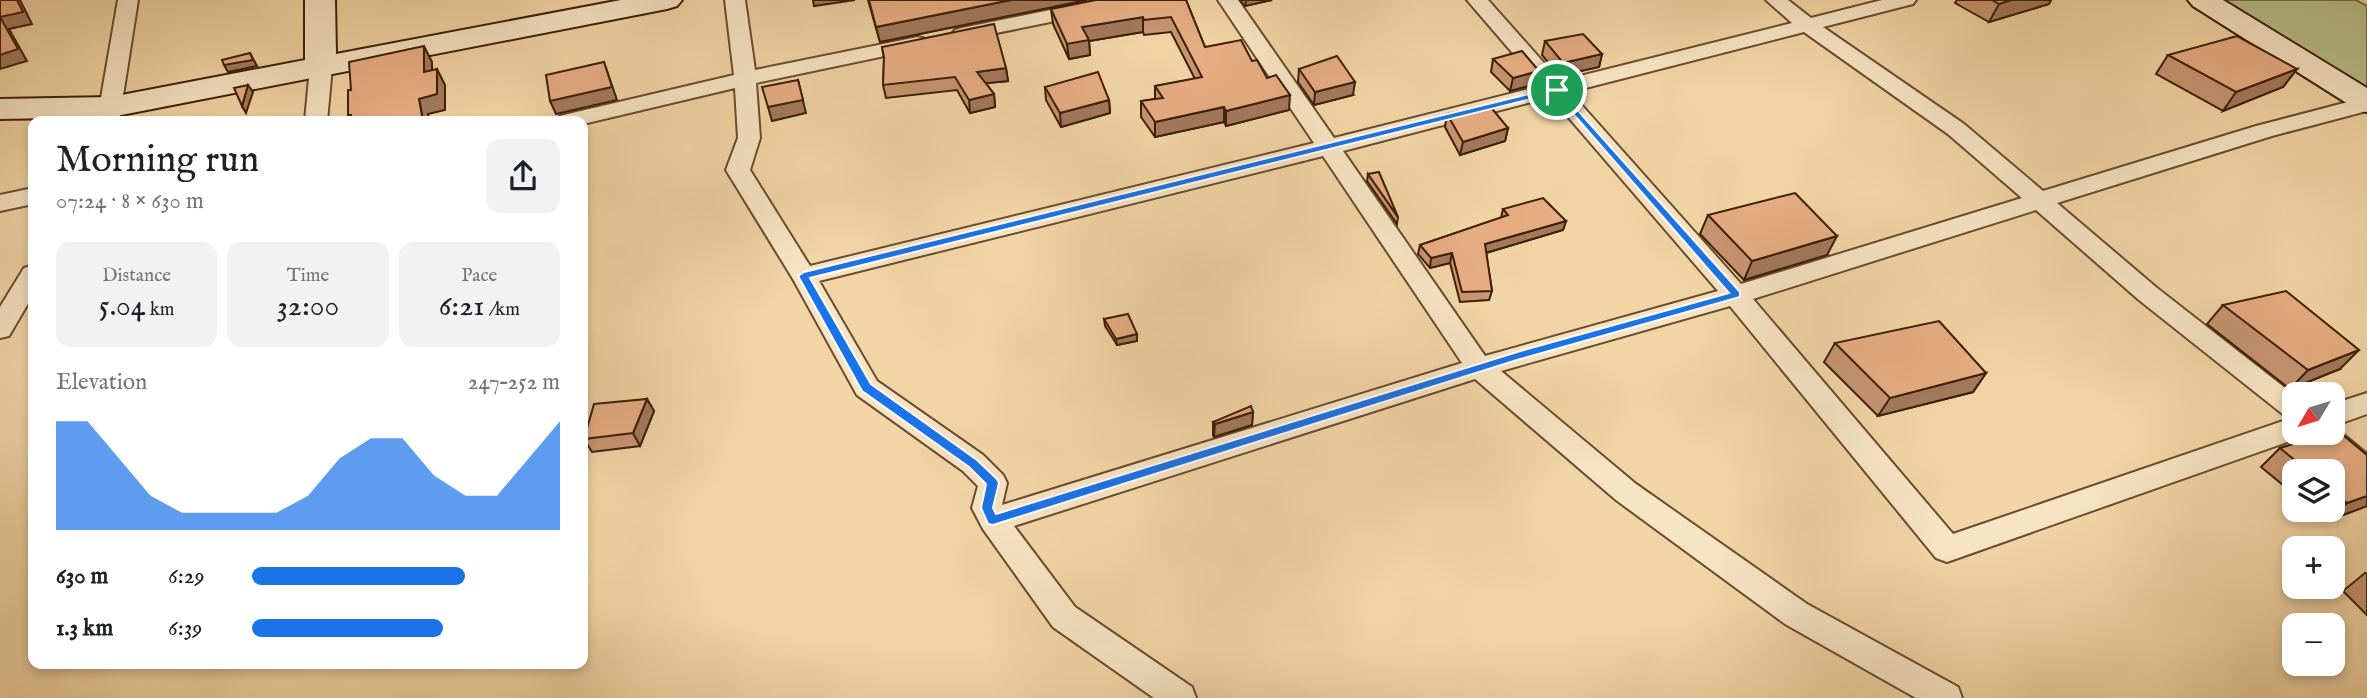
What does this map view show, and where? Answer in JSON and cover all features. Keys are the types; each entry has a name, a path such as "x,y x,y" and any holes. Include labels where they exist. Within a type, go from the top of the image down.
{"main road":[{"path":"320,0 321,67"},
{"path":"0,108 109,114 321,67 667,0"},
{"path":"2203,0 2367,103"}],"street":[{"path":"109,114 128,0"},
{"path":"735,0 749,138 738,170 804,276 867,388 973,463 993,483 987,508 993,520 1064,617 1180,698"},
{"path":"588,116 745,79 1129,0"},
{"path":"1228,0 1479,368 1626,492 1796,614 1946,698"},
{"path":"1477,0 1736,295 1947,549 2282,432"},
{"path":"1776,0 1808,26 1956,129 2148,294 2282,400"},
{"path":"804,276 1557,90 1906,0"},
{"path":"316,116 321,67"},
{"path":"993,520 1479,368 1736,295 2264,131 2367,103"},
{"path":"0,203 28,197"},
{"path":"0,329 28,282"},
{"path":"2345,411 2367,403"},
{"path":"2336,445 2367,471"}],"green space":[{"path":"2211,0 2356,0 2367,6 2367,97"}],"building":[{"path":"0,0 17,0 23,12 0,17"},
{"path":"869,0 1011,0 876,27"},
{"path":"1096,0 1186,0 1205,47 1241,40 1252,61 1257,60 1267,78 1276,75 1290,95 1226,111 1224,107 1155,122 1141,101 1163,98 1155,86 1202,77 1171,17 1144,20 1143,17 1082,27 1089,40 1067,44 1051,9"},
{"path":"1992,0 2011,0 1999,4"},
{"path":"0,17 18,49 0,55"},
{"path":"994,24 1006,68 977,72 994,94 969,100 955,77 883,85 882,47"},
{"path":"1583,34 1602,54 1563,63 1545,41"},
{"path":"2237,36 2297,69 2236,92 2168,55"},
{"path":"424,46 424,72 437,69 437,94 419,99 422,116 348,115 348,90 351,90 349,62"},
{"path":"1522,51 1539,71 1513,78 1493,59"},
{"path":"250,53 253,60 224,65 222,60"},
{"path":"1337,56 1355,82 1315,92 1299,69"},
{"path":"604,62 612,87 550,101 546,75"},
{"path":"1098,72 1109,100 1060,113 1045,87"},
{"path":"798,80 803,100 768,107 762,87"},
{"path":"248,85 242,106 234,88"},
{"path":"1489,105 1508,128 1463,142 1447,114"},
{"path":"1379,172 1398,217 1368,174"},
{"path":"1795,193 1837,236 1752,261 1708,215"},
{"path":"1543,198 1566,221 1485,244 1492,291 1462,292 1452,253 1431,258 1420,245 1508,215 1503,209"},
{"path":"2286,291 2359,350 2308,370 2223,305"},
{"path":"1128,314 1137,334 1116,339 1104,319"},
{"path":"1939,321 1986,373 1890,398 1835,343"},
{"path":"647,399 633,433 588,439 588,425 594,404"},
{"path":"1251,406 1253,412 1215,424 1213,422"},
{"path":"2345,437 2367,455 2367,496 2347,503 2345,501 2345,459 2293,459 2280,448 2290,445 2345,445"}],"route":[{"path":"1557,90 1736,295 1517,356 993,520 987,508 993,483 973,463 867,388 804,276 1345,143 1557,90"}]}
